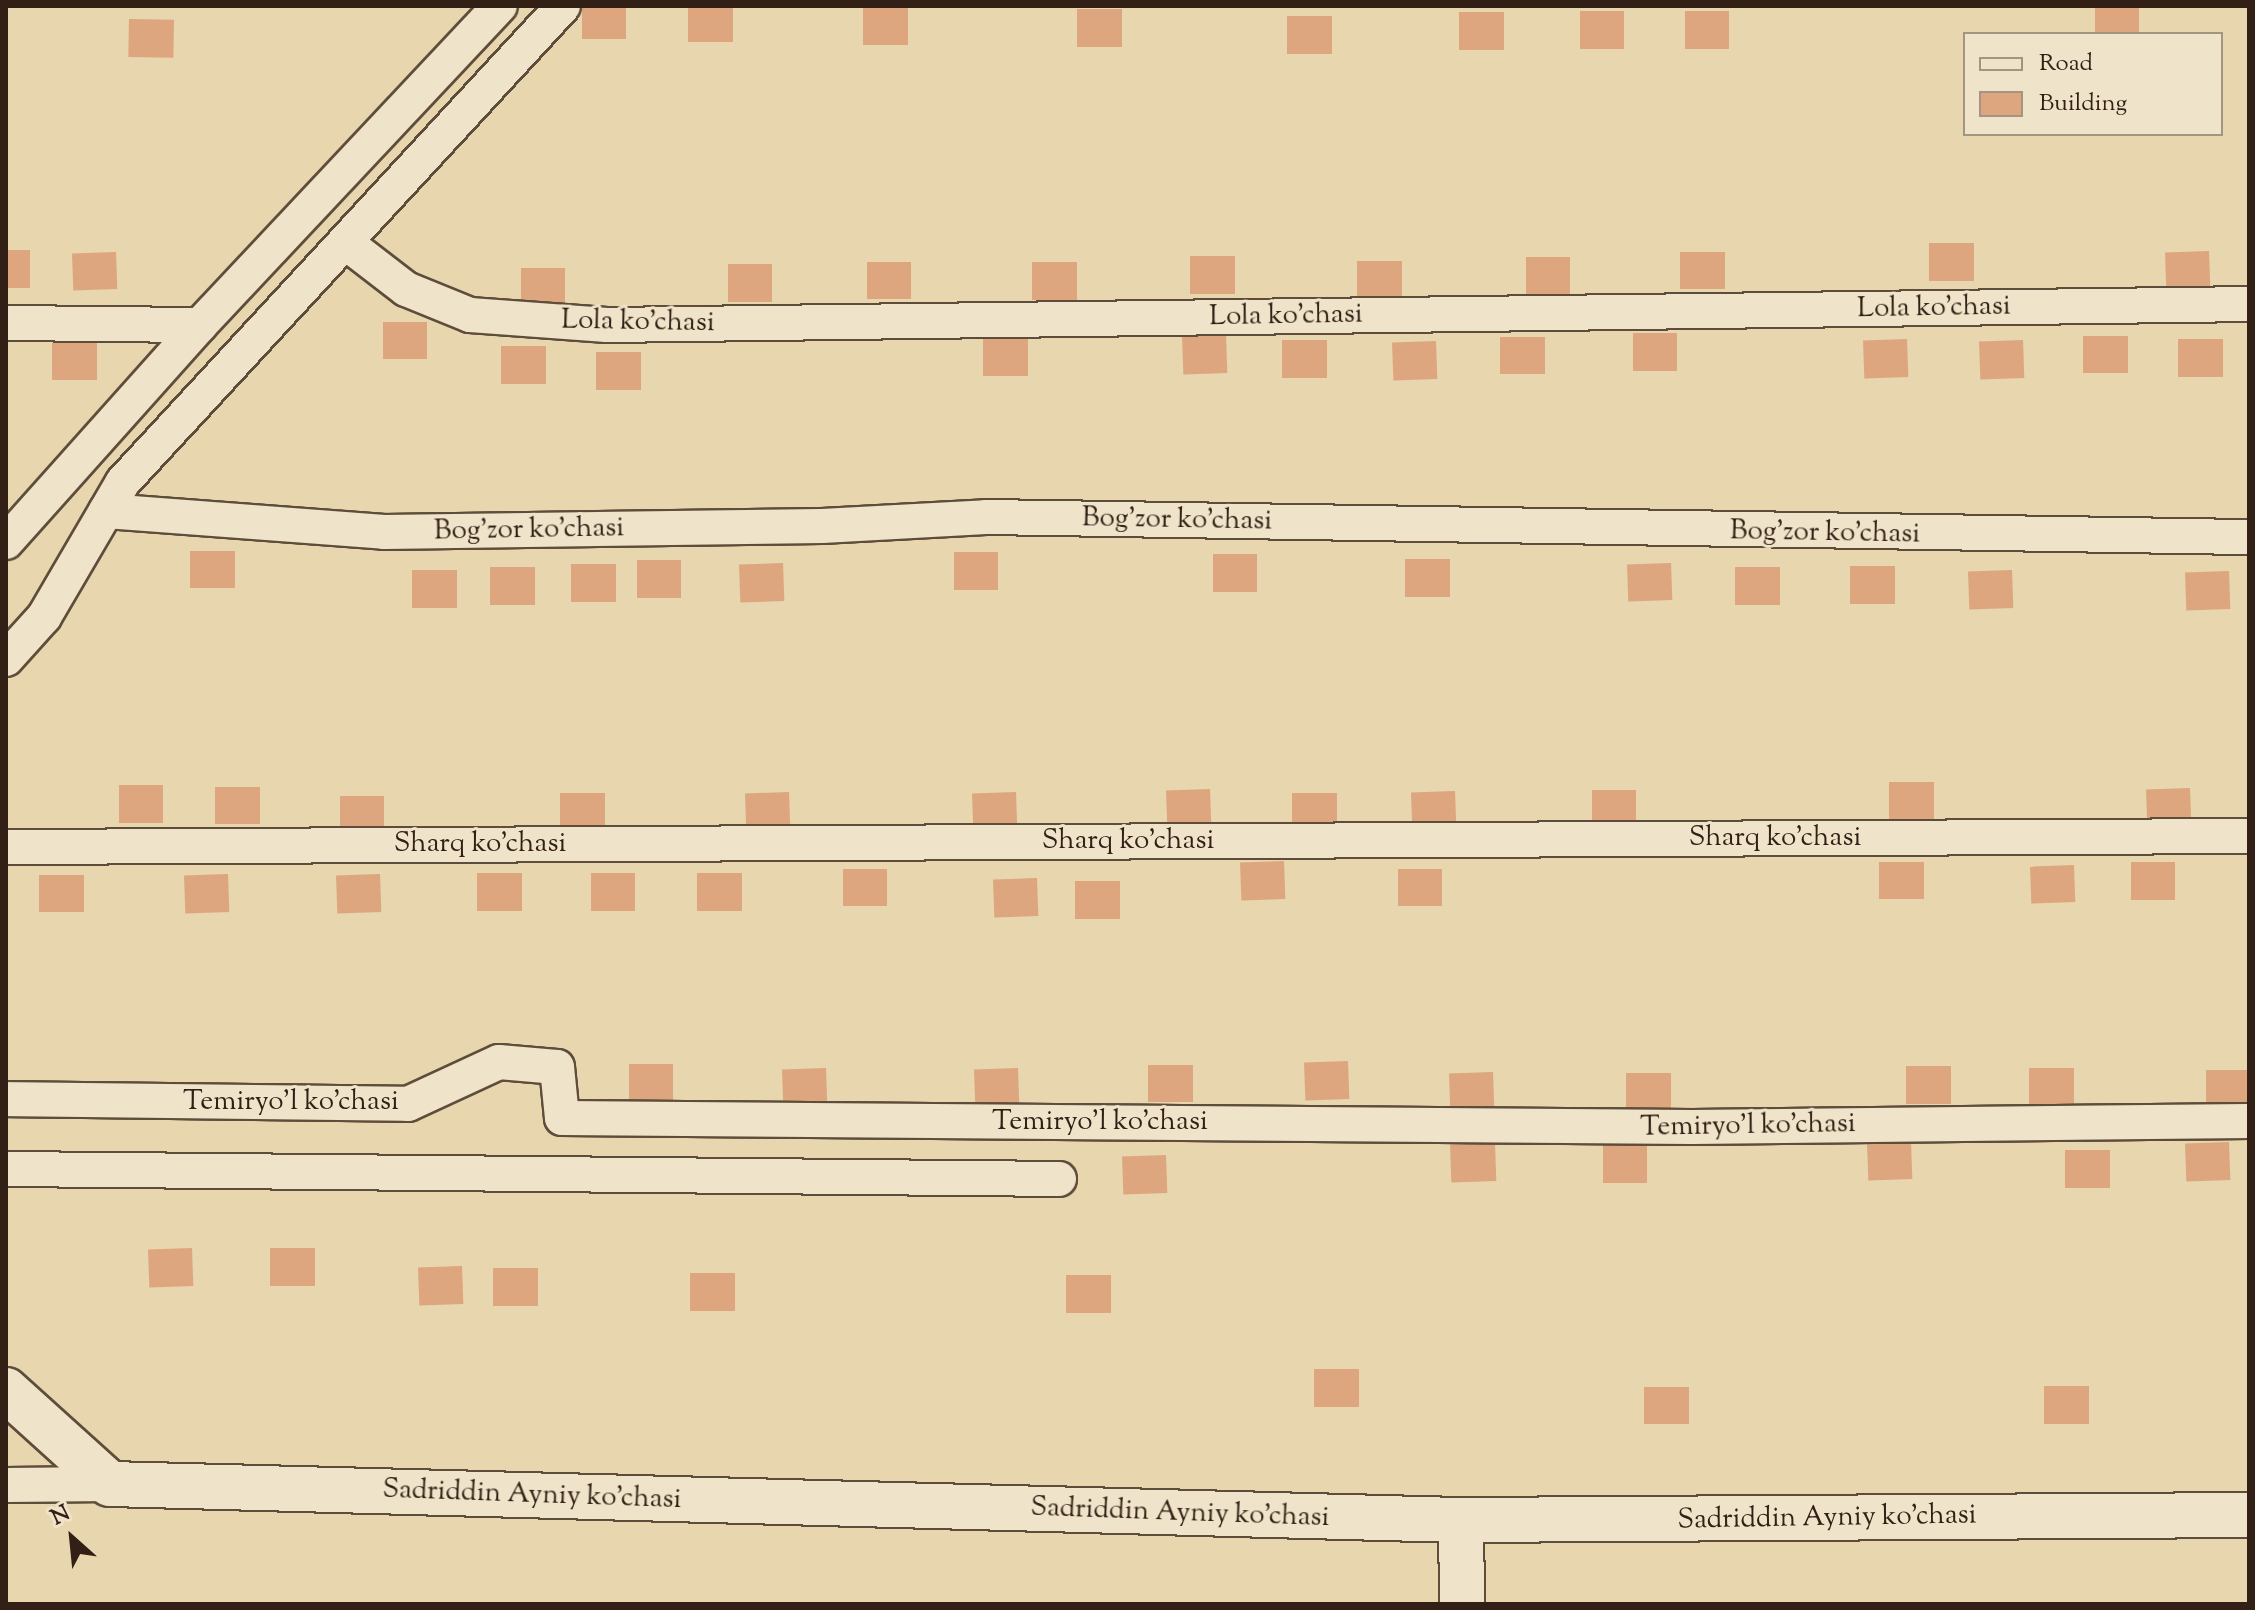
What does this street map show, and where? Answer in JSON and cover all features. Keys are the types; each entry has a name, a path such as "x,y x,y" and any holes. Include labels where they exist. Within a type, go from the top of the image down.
{"street":[{"path":"6,542 200,325 500,6"},
{"path":"6,659 44,617 123,482 563,6"},
{"name":"Lola ko'chasi","path":"345,242 406,289 470,315 607,325 2249,304"},
{"path":"6,323 200,325"},
{"name":"Bog'zor ko'chasi","path":"106,511 384,532 822,526 986,517 2249,537"},
{"name":"Sharq ko'chasi","path":"6,847 2249,836"},
{"name":"Temiryo'l ko'chasi","path":"6,1099 408,1104 499,1062 557,1067 562,1118 1676,1127 2249,1121"},
{"path":"6,1169 1059,1179"},
{"path":"6,1390 110,1484"},
{"name":"Sadriddin Ayniy ko'chasi","path":"6,1485 110,1484 1461,1520 2249,1515"},
{"path":"1461,1520 1462,1604"}],"building":[{"path":"582,6 626,6 626,39 582,39"},
{"path":"688,6 733,6 733,42 688,42"},
{"path":"2095,6 2139,6 2139,32 2095,32"},
{"path":"863,8 908,8 908,45 863,45"},
{"path":"1077,9 1122,9 1122,47 1077,47"},
{"path":"1580,11 1624,11 1624,49 1580,49"},
{"path":"1685,11 1729,11 1729,49 1685,49"},
{"path":"1459,12 1504,12 1504,50 1459,50"},
{"path":"1287,16 1332,16 1332,54 1287,54"},
{"path":"129,19 174,20 173,58 128,57"},
{"path":"1929,243 1974,243 1974,281 1929,281"},
{"path":"6,250 30,250 30,288 6,288"},
{"path":"2209,251 2210,289 2166,291 2165,253"},
{"path":"116,252 117,289 73,291 72,254"},
{"path":"1680,252 1725,252 1725,289 1680,289"},
{"path":"1190,256 1235,256 1235,294 1190,294"},
{"path":"1526,257 1570,257 1570,295 1526,295"},
{"path":"1357,261 1402,261 1402,299 1357,299"},
{"path":"867,262 911,262 911,299 867,299"},
{"path":"1032,262 1077,262 1077,300 1032,300"},
{"path":"728,264 772,264 772,302 728,302"},
{"path":"521,268 565,268 565,306 521,306"},
{"path":"383,322 427,322 427,359 383,359"},
{"path":"1633,333 1677,333 1677,371 1633,371"},
{"path":"1226,335 1227,373 1183,375 1182,337"},
{"path":"2083,336 2128,336 2128,373 2083,373"},
{"path":"1500,337 1545,337 1545,374 1500,374"},
{"path":"983,338 1028,338 1028,376 983,376"},
{"path":"1907,339 1908,377 1864,379 1863,341"},
{"path":"2178,339 2223,339 2223,377 2178,377"},
{"path":"1282,340 1327,340 1327,378 1282,378"},
{"path":"2023,340 2024,378 1980,380 1979,342"},
{"path":"1436,341 1437,379 1393,381 1392,343"},
{"path":"52,343 97,343 97,380 52,380"},
{"path":"501,346 546,346 546,384 501,384"},
{"path":"596,352 641,352 641,390 596,390"},
{"path":"190,551 235,551 235,588 190,588"},
{"path":"954,552 998,552 998,590 954,590"},
{"path":"1213,554 1257,554 1257,592 1213,592"},
{"path":"1405,559 1450,559 1450,597 1405,597"},
{"path":"637,560 681,560 681,598 637,598"},
{"path":"783,563 784,601 740,603 739,565"},
{"path":"1671,563 1672,600 1628,602 1627,565"},
{"path":"571,564 616,564 616,602 571,602"},
{"path":"1850,566 1895,566 1895,604 1850,604"},
{"path":"490,567 535,567 535,605 490,605"},
{"path":"1735,567 1780,567 1780,605 1735,605"},
{"path":"412,570 457,570 457,608 412,608"},
{"path":"2012,570 2013,608 1969,610 1968,572"},
{"path":"2229,571 2230,609 2186,611 2185,573"},
{"path":"1889,782 1934,782 1934,820 1889,820"},
{"path":"119,785 163,785 163,823 119,823"},
{"path":"215,787 260,787 260,824 215,824"},
{"path":"2190,788 2191,826 2147,828 2146,790"},
{"path":"1210,789 1211,827 1167,829 1166,791"},
{"path":"1592,790 1636,790 1636,828 1592,828"},
{"path":"1455,791 1456,828 1412,830 1411,793"},
{"path":"789,792 790,830 746,832 745,794"},
{"path":"1016,792 1017,830 973,832 972,794"},
{"path":"560,793 605,793 605,830 560,830"},
{"path":"1292,793 1337,793 1337,831 1292,831"},
{"path":"340,796 384,796 384,833 340,833"},
{"path":"1284,861 1285,899 1241,901 1240,863"},
{"path":"1879,862 1924,862 1924,899 1879,899"},
{"path":"2131,862 2175,862 2175,900 2131,900"},
{"path":"2074,865 2075,902 2031,904 2030,867"},
{"path":"843,869 887,869 887,906 843,906"},
{"path":"1398,869 1442,869 1442,906 1398,906"},
{"path":"477,873 522,873 522,911 477,911"},
{"path":"591,873 635,873 635,911 591,911"},
{"path":"697,873 742,873 742,911 697,911"},
{"path":"228,874 229,912 185,914 184,876"},
{"path":"380,874 381,912 337,914 336,876"},
{"path":"39,875 84,875 84,912 39,912"},
{"path":"1037,878 1038,916 994,918 993,880"},
{"path":"1075,881 1120,881 1120,919 1075,919"},
{"path":"1348,1061 1349,1099 1305,1101 1304,1063"},
{"path":"629,1064 673,1064 673,1102 629,1102"},
{"path":"1148,1065 1193,1065 1193,1102 1148,1102"},
{"path":"1906,1066 1951,1066 1951,1104 1906,1104"},
{"path":"826,1068 827,1105 783,1107 782,1070"},
{"path":"1018,1068 1019,1106 975,1108 974,1070"},
{"path":"2029,1068 2074,1068 2074,1105 2029,1105"},
{"path":"2206,1070 2249,1070 2249,1108 2206,1108"},
{"path":"1493,1072 1494,1110 1450,1112 1449,1074"},
{"path":"1626,1073 1671,1073 1671,1110 1626,1110"},
{"path":"1911,1141 1912,1179 1868,1181 1867,1143"},
{"path":"2229,1142 2230,1180 2186,1182 2185,1144"},
{"path":"1495,1143 1496,1181 1451,1183 1450,1145"},
{"path":"1603,1145 1647,1145 1647,1183 1603,1183"},
{"path":"2065,1150 2110,1150 2110,1188 2065,1188"},
{"path":"1166,1155 1167,1193 1123,1195 1122,1157"},
{"path":"192,1248 193,1286 149,1288 148,1250"},
{"path":"270,1248 315,1248 315,1286 270,1286"},
{"path":"462,1266 463,1304 419,1306 418,1268"},
{"path":"493,1268 538,1268 538,1306 493,1306"},
{"path":"690,1273 735,1273 735,1311 690,1311"},
{"path":"1066,1275 1111,1275 1111,1313 1066,1313"},
{"path":"1314,1369 1359,1369 1359,1407 1314,1407"},
{"path":"2044,1386 2089,1386 2089,1424 2044,1424"},
{"path":"1644,1387 1689,1387 1689,1424 1644,1424"}]}
